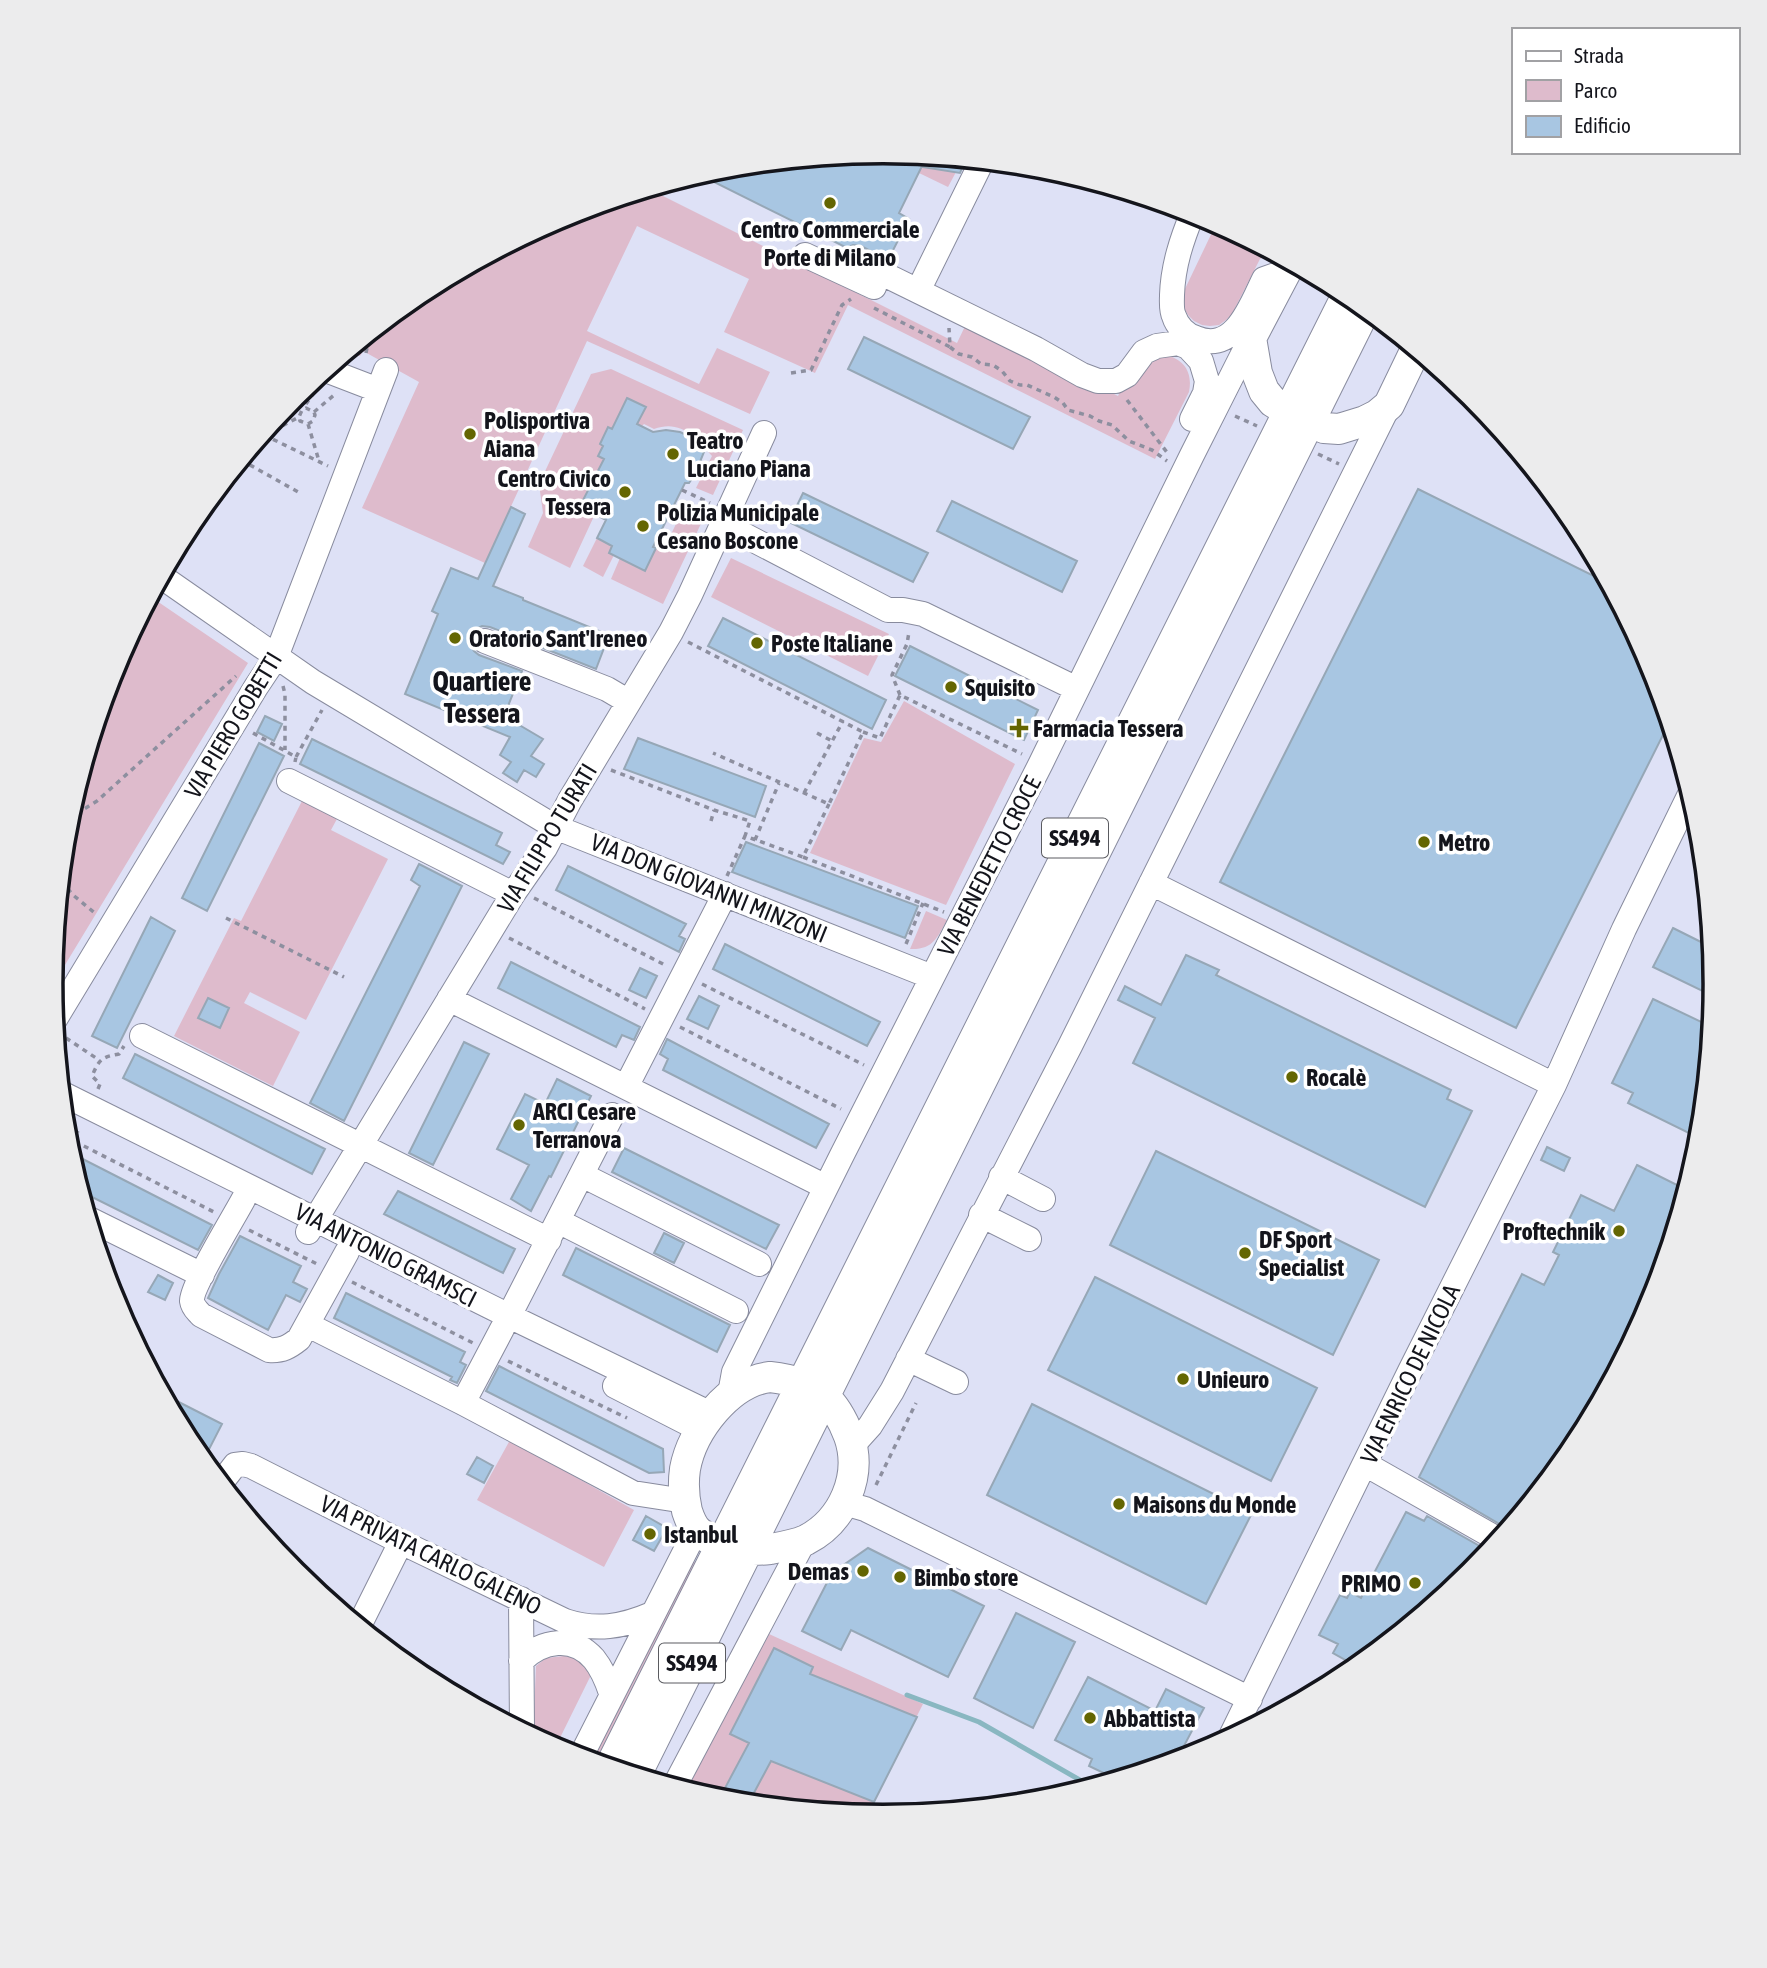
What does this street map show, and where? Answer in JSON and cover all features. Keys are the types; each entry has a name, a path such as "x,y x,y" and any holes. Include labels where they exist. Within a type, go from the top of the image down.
{"main road":[{"name":"VIA BENEDETTO CROCE","path":"1251,338 1287,269"},
{"name":"SS494","path":"614,1759 721,1542 813,1390 1299,417 1343,305"},
{"name":"SS494","path":"1299,417 1360,317"},
{"path":"1251,338 1256,373 1264,391 1273,402 1324,428 1353,426 1377,415 1389,405 1412,357"},
{"path":"770,1377 813,1390 844,1423 852,1446 854,1506 818,1533 791,1545 721,1542 689,1518 685,1501 685,1467 714,1413 747,1382 759,1378 770,1377"},
{"name":"SS494","path":"639,1767 721,1542"}],"street":[{"path":"918,291 978,170"},
{"path":"1196,226 1175,265 1172,296 1174,316 1185,332 1202,340 1229,336 1242,323 1264,279 1285,268"},
{"path":"805,255 930,313 955,316"},
{"path":"855,260 918,291 955,316 1036,349 1098,381 1116,381 1127,375 1144,352 1172,296"},
{"name":"VIA BENEDETTO CROCE","path":"714,1413 1251,338"},
{"path":"1144,352 1178,343 1188,347 1201,361 1207,381 1205,393 1184,436 1187,464"},
{"name":"VIA PIERO GOBETTI","path":"64,1016 112,925 276,657 382,380 338,371"},
{"path":"852,1446 870,1426 908,1359 1070,1046 1389,405"},
{"name":"VIA FILIPPO TURATI","path":"312,1226 513,894 545,848 629,702 677,636 725,517 764,433"},
{"path":"725,517 888,610 923,614 1077,689"},
{"name":"VIA DON GIOVANNI MINZONI","path":"169,582 332,693 555,827 727,882 932,976"},
{"path":"485,641 607,689 629,702"},
{"path":"289,781 513,894"},
{"name":"VIA ENRICO DE NICOLA","path":"1237,1724 1553,1085 1623,929 1684,806"},
{"name":"VIA ENRICO DE NICOLA","path":"1570,1050 1690,833"},
{"path":"626,1087 727,882"},
{"path":"1152,883 1553,1085"},
{"path":"449,999 827,1186"},
{"path":"142,1036 361,1144 736,1311"},
{"name":"VIA ANTONIO GRAMSCI","path":"71,1098 312,1226 506,1323"},
{"path":"463,1403 612,1115"},
{"name":"VIA ANTONIO GRAMSCI","path":"74,1117 237,1211 312,1226 341,1262 506,1323 714,1413"},
{"path":"582,1175 759,1264"},
{"path":"1001,1177 1044,1199"},
{"path":"237,1211 202,1275 192,1298 193,1307 201,1315 269,1350 279,1351 299,1339 341,1262"},
{"path":"981,1215 1029,1240"},
{"path":"100,1224 202,1275"},
{"path":"308,1325 633,1493 685,1501"},
{"path":"908,1359 956,1382"},
{"name":"VIA PRIVATA CARLO GALENO","path":"226,1474 235,1465 243,1464 261,1471 401,1542 565,1621 583,1627 632,1623 657,1606"},
{"path":"1365,1464 1491,1535"},
{"path":"854,1506 1250,1699"},
{"path":"678,1779 804,1541"},
{"path":"363,1618 401,1542"},
{"path":"585,1748 657,1606 721,1542"},
{"path":"521,1599 523,1721"},
{"path":"521,1652 559,1642 582,1649 593,1658 606,1678 611,1693"}],"path":[{"path":"791,373 811,370 842,304 853,298"},
{"path":"865,304 959,354 972,357 981,364 993,365 1010,381 1054,397 1068,410 1112,425 1129,441 1187,464"},
{"path":"950,347 955,316"},
{"path":"366,353 367,347"},
{"path":"1116,381 1129,403 1187,464"},
{"path":"284,425 299,417 312,396"},
{"path":"306,408 315,415 313,421 308,424"},
{"path":"1233,415 1259,427"},
{"path":"299,417 300,421 308,424"},
{"path":"308,424 319,461"},
{"path":"271,438 345,474"},
{"path":"250,464 300,493"},
{"path":"681,490 725,517"},
{"path":"677,636 863,732 880,738 900,695"},
{"path":"907,645 892,676 900,695 1041,763"},
{"path":"276,657 285,694 285,750"},
{"path":"82,810 97,801 238,675"},
{"path":"289,781 296,757 332,693"},
{"path":"804,793 843,721"},
{"path":"235,723 296,757"},
{"path":"803,857 863,732"},
{"path":"817,733 832,741"},
{"path":"713,753 829,804"},
{"path":"614,771 750,821 727,882"},
{"path":"755,840 779,783"},
{"path":"711,821 714,810"},
{"path":"745,836 944,912"},
{"path":"69,889 87,908 112,925"},
{"path":"909,938 923,903"},
{"path":"226,918 344,977"},
{"path":"65,1033 99,1060"},
{"path":"98,1089 100,1084 92,1076 99,1060 119,1054 129,1037 142,1036"},
{"path":"79,1144 237,1211 341,1262 490,1352 632,1420"},
{"path":"854,1506 916,1403"}],"green space":[{"path":"923,164 956,172 948,187 919,173"},
{"path":"660,194 957,343 968,320 1118,396 1128,376 1165,355 1182,363 1190,378 1190,385 1155,459 848,305 815,373 724,332 749,279 637,226 587,331 699,384 717,348 770,372 750,414 587,341 485,563 362,508 419,382 363,351 360,356 358,355 384,333 473,273 570,226"},
{"path":"1212,233 1263,257 1232,314 1219,325 1202,325 1194,321 1184,308 1184,291"},
{"path":"611,369 743,430 713,495 696,488 712,456 706,449 680,428 672,426 654,429 637,424 627,398 612,429 608,427 600,443 603,446 598,456 604,459 580,506 595,514 570,568 528,547 543,513 539,484 591,374"},
{"path":"687,501 707,511 663,604 611,579 620,558 645,570 656,548 663,551"},
{"path":"597,538 612,546 609,552 614,555 603,577 583,566"},
{"path":"731,558 889,634 868,676 711,597"},
{"path":"158,602 248,663 64,967 70,877 91,772 125,670"},
{"path":"904,701 1015,764 946,905 810,853 864,738 881,742"},
{"path":"303,799 338,817 331,830 388,859 306,1020 250,992 244,1003 300,1032 273,1086 174,1036 234,918 241,921"},
{"path":"926,911 947,920 933,942 918,949 910,949"},
{"path":"510,1440 634,1510 604,1567 477,1500"},
{"path":"692,1561 699,1564 608,1756 592,1750"},
{"path":"769,1634 923,1704 873,1804 830,1803 776,1797 688,1781"},
{"path":"564,1656 582,1659 592,1673 560,1738 533,1726 536,1666 546,1658"}],"building":[{"name":"Centro Commerciale Porte di Milano","path":"884,163 962,168 960,173 922,166 899,213 909,219 888,260 861,246 853,245 847,248 713,181 830,165"},
{"path":"864,337 1030,417 1013,449 848,369"},
{"path":"627,398 646,407 637,424 653,432 680,432 693,438 704,452 695,474 689,483 685,483 653,547 656,548 645,571 609,553 612,546 597,538 606,520 580,506 604,459 598,456 603,446 600,444 608,427 612,429"},
{"path":"1418,489 1596,577 1642,670 1664,733 1516,1028 1220,882"},
{"path":"803,493 928,553 913,582 789,522"},
{"path":"952,501 1077,561 1062,592 937,531"},
{"path":"511,507 525,514 493,586 609,635 596,669 490,627 482,626 471,635 470,644 479,655 522,671 504,716 543,739 531,756 544,764 536,777 524,770 517,782 503,773 511,762 500,755 510,737 405,694 438,614 432,611 451,568 478,579"},
{"path":"723,618 886,700 872,729 708,646"},
{"path":"910,646 1038,710 1024,740 895,676"},
{"path":"265,716 282,724 274,741 257,732"},
{"path":"638,738 766,786 755,817 624,769"},
{"path":"312,739 502,833 496,845 510,852 503,864 300,764"},
{"path":"259,743 284,756 207,911 182,898"},
{"path":"746,842 918,906 905,938 732,872"},
{"path":"419,864 462,886 344,1121 310,1103 420,886 411,880"},
{"path":"568,866 686,924 679,936 685,939 679,952 556,890"},
{"path":"151,917 175,931 117,1048 92,1036"},
{"path":"1673,928 1702,943 1704,992 1653,967"},
{"path":"725,944 880,1022 867,1046 713,969"},
{"name":"Rocalè","path":"1186,955 1219,970 1216,975 1451,1090 1447,1099 1472,1111 1425,1207 1133,1063 1155,1018 1118,1000 1125,986 1161,1005"},
{"path":"511,962 640,1027 634,1040 622,1035 616,1047 498,988"},
{"path":"640,968 657,976 646,998 629,990"},
{"path":"699,996 719,1006 708,1029 687,1019"},
{"path":"208,998 229,1008 220,1028 198,1018"},
{"path":"1653,999 1703,1023 1697,1091 1690,1133 1628,1103 1633,1093 1612,1083"},
{"path":"667,1039 829,1124 816,1148 663,1070 668,1059 660,1054"},
{"path":"464,1042 489,1054 433,1165 409,1153"},
{"path":"135,1054 325,1149 312,1174 123,1078"},
{"path":"557,1079 591,1096 531,1211 511,1199 529,1165 497,1149 525,1094 545,1104"},
{"path":"1547,1147 1570,1158 1564,1171 1541,1160"},
{"path":"624,1148 779,1225 766,1249 612,1172"},
{"name":"DF Sport Specialist","path":"1156,1151 1379,1260 1333,1355 1110,1245"},
{"path":"82,1159 212,1225 198,1250 91,1197"},
{"path":"1637,1165 1678,1186 1642,1298 1619,1347 1566,1440 1500,1525 1419,1477 1522,1274 1544,1285 1559,1255 1553,1252 1581,1195 1614,1211"},
{"path":"398,1191 515,1249 503,1273 384,1214"},
{"path":"664,1233 684,1243 674,1263 654,1253"},
{"path":"240,1236 301,1266 293,1282 307,1289 300,1302 286,1295 268,1330 208,1298"},
{"path":"576,1248 730,1325 717,1352 563,1275"},
{"path":"158,1275 173,1283 165,1300 148,1292"},
{"name":"Unieuro","path":"1095,1277 1317,1388 1271,1481 1048,1370"},
{"path":"346,1293 465,1352 460,1362 466,1365 457,1383 450,1380 452,1377 334,1318"},
{"path":"499,1366 663,1449 664,1472 649,1473 486,1391"},
{"path":"177,1401 222,1424 209,1450"},
{"name":"Maisons du Monde","path":"1032,1404 1252,1513 1206,1604 987,1495"},
{"path":"477,1457 493,1466 484,1483 467,1474"},
{"name":"PRIMO","path":"1406,1512 1424,1521 1427,1516 1480,1546 1424,1601 1347,1661 1333,1653 1338,1644 1319,1635 1340,1595 1347,1598 1350,1592 1361,1598"},
{"path":"646,1516 667,1528 654,1551 633,1540"},
{"path":"868,1548 984,1606 948,1677 851,1630 841,1650 802,1631 832,1573"},
{"path":"1016,1613 1075,1642 1033,1728 974,1698"},
{"path":"774,1648 813,1667 810,1674 917,1717 874,1802 771,1761 754,1794 728,1790 725,1788 749,1743 730,1734"},
{"path":"1088,1677 1155,1711 1166,1689 1204,1708 1183,1747 1106,1774 1089,1766 1092,1759 1055,1740"}],"waterway":[{"path":"907,1695 979,1722 1081,1781"}],"place":[{"name":"Centro Commerciale Porte di Milano","path":"830,203"},
{"name":"Polisportiva Aiana","path":"470,434"},
{"name":"Teatro Luciano Piana","path":"673,454"},
{"name":"Centro Civico Tessera","path":"625,492"},
{"name":"Polizia Municipale Cesano Boscone","path":"643,526"},
{"name":"Oratorio Sant'Ireneo","path":"455,638"},
{"name":"Poste Italiane","path":"757,643"},
{"name":"Squisito","path":"951,687"},
{"name":"Farmacia Tessera","path":"1019,728"},
{"name":"Metro","path":"1424,842"},
{"name":"Rocalè","path":"1292,1077"},
{"name":"ARCI Cesare Terranova","path":"519,1125"},
{"name":"Proftechnik","path":"1619,1231"},
{"name":"DF Sport Specialist","path":"1245,1253"},
{"name":"Unieuro","path":"1183,1379"},
{"name":"Maisons du Monde","path":"1119,1504"},
{"name":"Istanbul","path":"650,1534"},
{"name":"Demas","path":"863,1571"},
{"name":"Bimbo store","path":"900,1577"},
{"name":"PRIMO","path":"1415,1583"},
{"name":"Abbattista","path":"1090,1718"}],"district":[{"name":"Quartiere Tessera","path":"482,697"}]}
